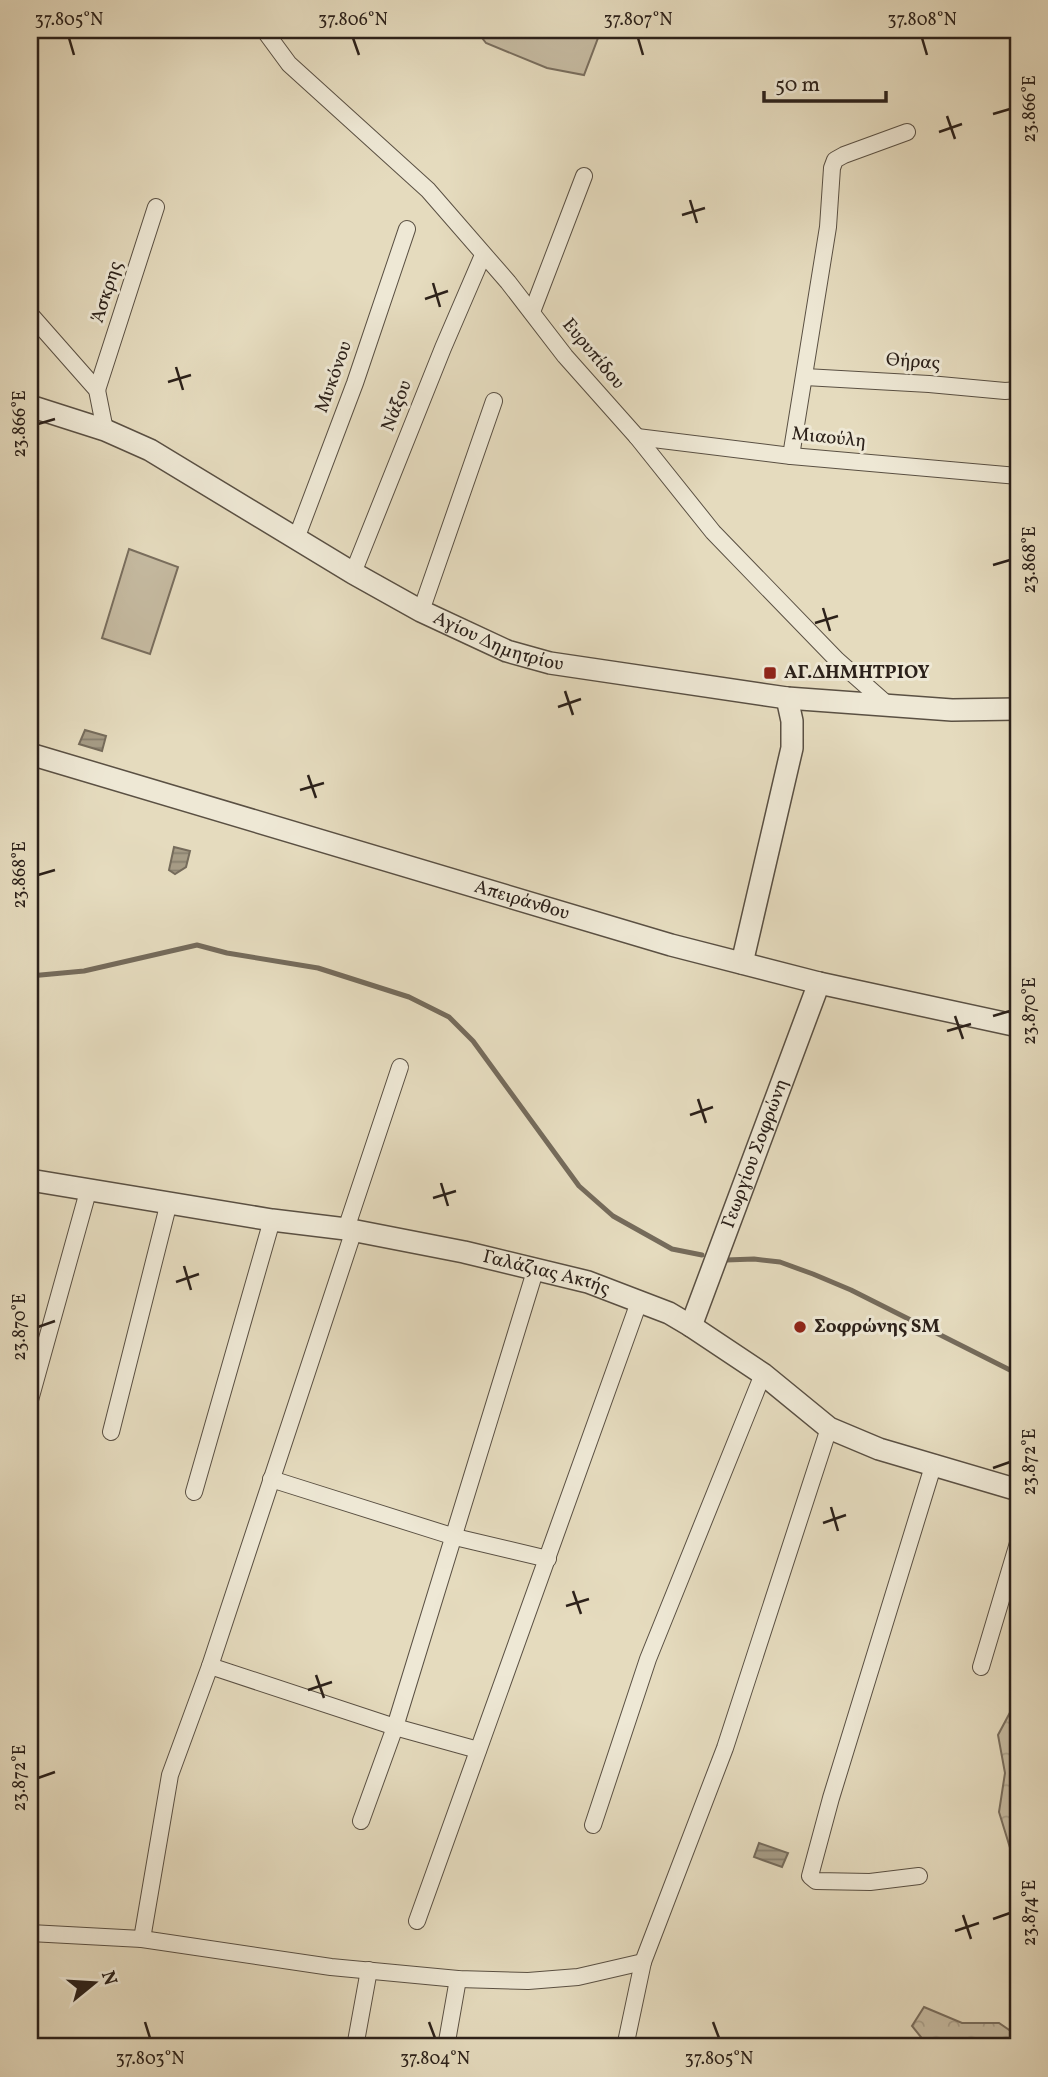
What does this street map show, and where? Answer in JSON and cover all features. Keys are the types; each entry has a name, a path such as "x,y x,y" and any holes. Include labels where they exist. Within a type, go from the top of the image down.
{"street":[{"name":"Ευρυπίδου","path":"264,30 289,64 428,190 713,531 837,660 889,706"},
{"path":"791,456 828,227 832,168 835,160 844,155 906,132"},
{"path":"532,312 584,176"},
{"name":"Άσκρης","path":"97,390 156,207"},
{"name":"Μυκόνου","path":"296,539 355,383 407,229"},
{"name":"Νάξου","path":"353,573 483,255"},
{"path":"30,314 97,390 105,430"},
{"name":"Θήρας","path":"805,377 1018,390"},
{"path":"421,611 494,401"},
{"name":"Αγίου Δημητρίου","path":"30,406 105,430 172,463 353,573 421,611 501,649 550,663 787,698 952,710 1018,709"},
{"name":"Μιαούλη","path":"637,437 791,456 1018,476"},
{"path":"742,963 792,748 792,720 787,698"},
{"name":"Απειράνθου","path":"30,754 598,925 819,983 1018,1026"},
{"name":"Γεωργίου Σοφρώνη","path":"691,1326 819,983"},
{"path":"142,1939 170,1775 210,1666 271,1479 400,1067"},
{"name":"Γαλάζιας Ακτής","path":"30,1182 89,1188 272,1220 350,1229 537,1268 589,1282 669,1313 691,1326 764,1374 828,1428 879,1449 934,1463 1018,1490"},
{"path":"30,1400 89,1188"},
{"path":"111,1432 169,1202"},
{"path":"194,1492 272,1220"},
{"path":"361,1821 395,1727 537,1268"},
{"path":"417,1920 639,1302"},
{"path":"593,1825 648,1659 764,1374"},
{"path":"625,2047 643,1962 725,1748 828,1428"},
{"path":"919,1876 870,1882 816,1881 810,1876 827,1810 934,1463"},
{"path":"271,1479 455,1536 548,1559"},
{"path":"981,1667 1018,1543"},
{"path":"210,1666 395,1727 478,1750"},
{"path":"30,1933 142,1939 331,1967 458,1979 528,1981 578,1977 643,1962"},
{"path":"355,2047 369,1970"},
{"path":"446,2047 458,1979"}],"green space":[{"path":"476,30 601,30 584,75 547,68 486,43"},
{"path":"129,549 178,567 150,654 102,638"},
{"path":"1014,1705 1018,1706 1018,1887 999,1812 1005,1773 998,1735"},
{"path":"1018,1887 1018,1938 1013,1926"},
{"path":"924,2007 962,2023 999,2023 1018,2036 1018,2047 929,2047 912,2026"}],"shaded area":[{"path":"85,730 106,736 102,751 79,744"},
{"path":"174,847 190,851 186,867 175,874 169,870"},
{"path":"759,1843 788,1853 782,1867 754,1857"}],"waterway":[{"path":"30,976 84,971 197,945 227,953 318,968 409,997 449,1017 473,1041 579,1186 613,1216 672,1249 702,1255"},
{"path":"726,1260 780,1262 813,1274 851,1290 1018,1374"}],"place":[{"name":"ΑΓ.ΔΗΜΗΤΡΙΟΥ","path":"770,673"},
{"name":"Σοφρώνης SM","path":"800,1327"}]}
